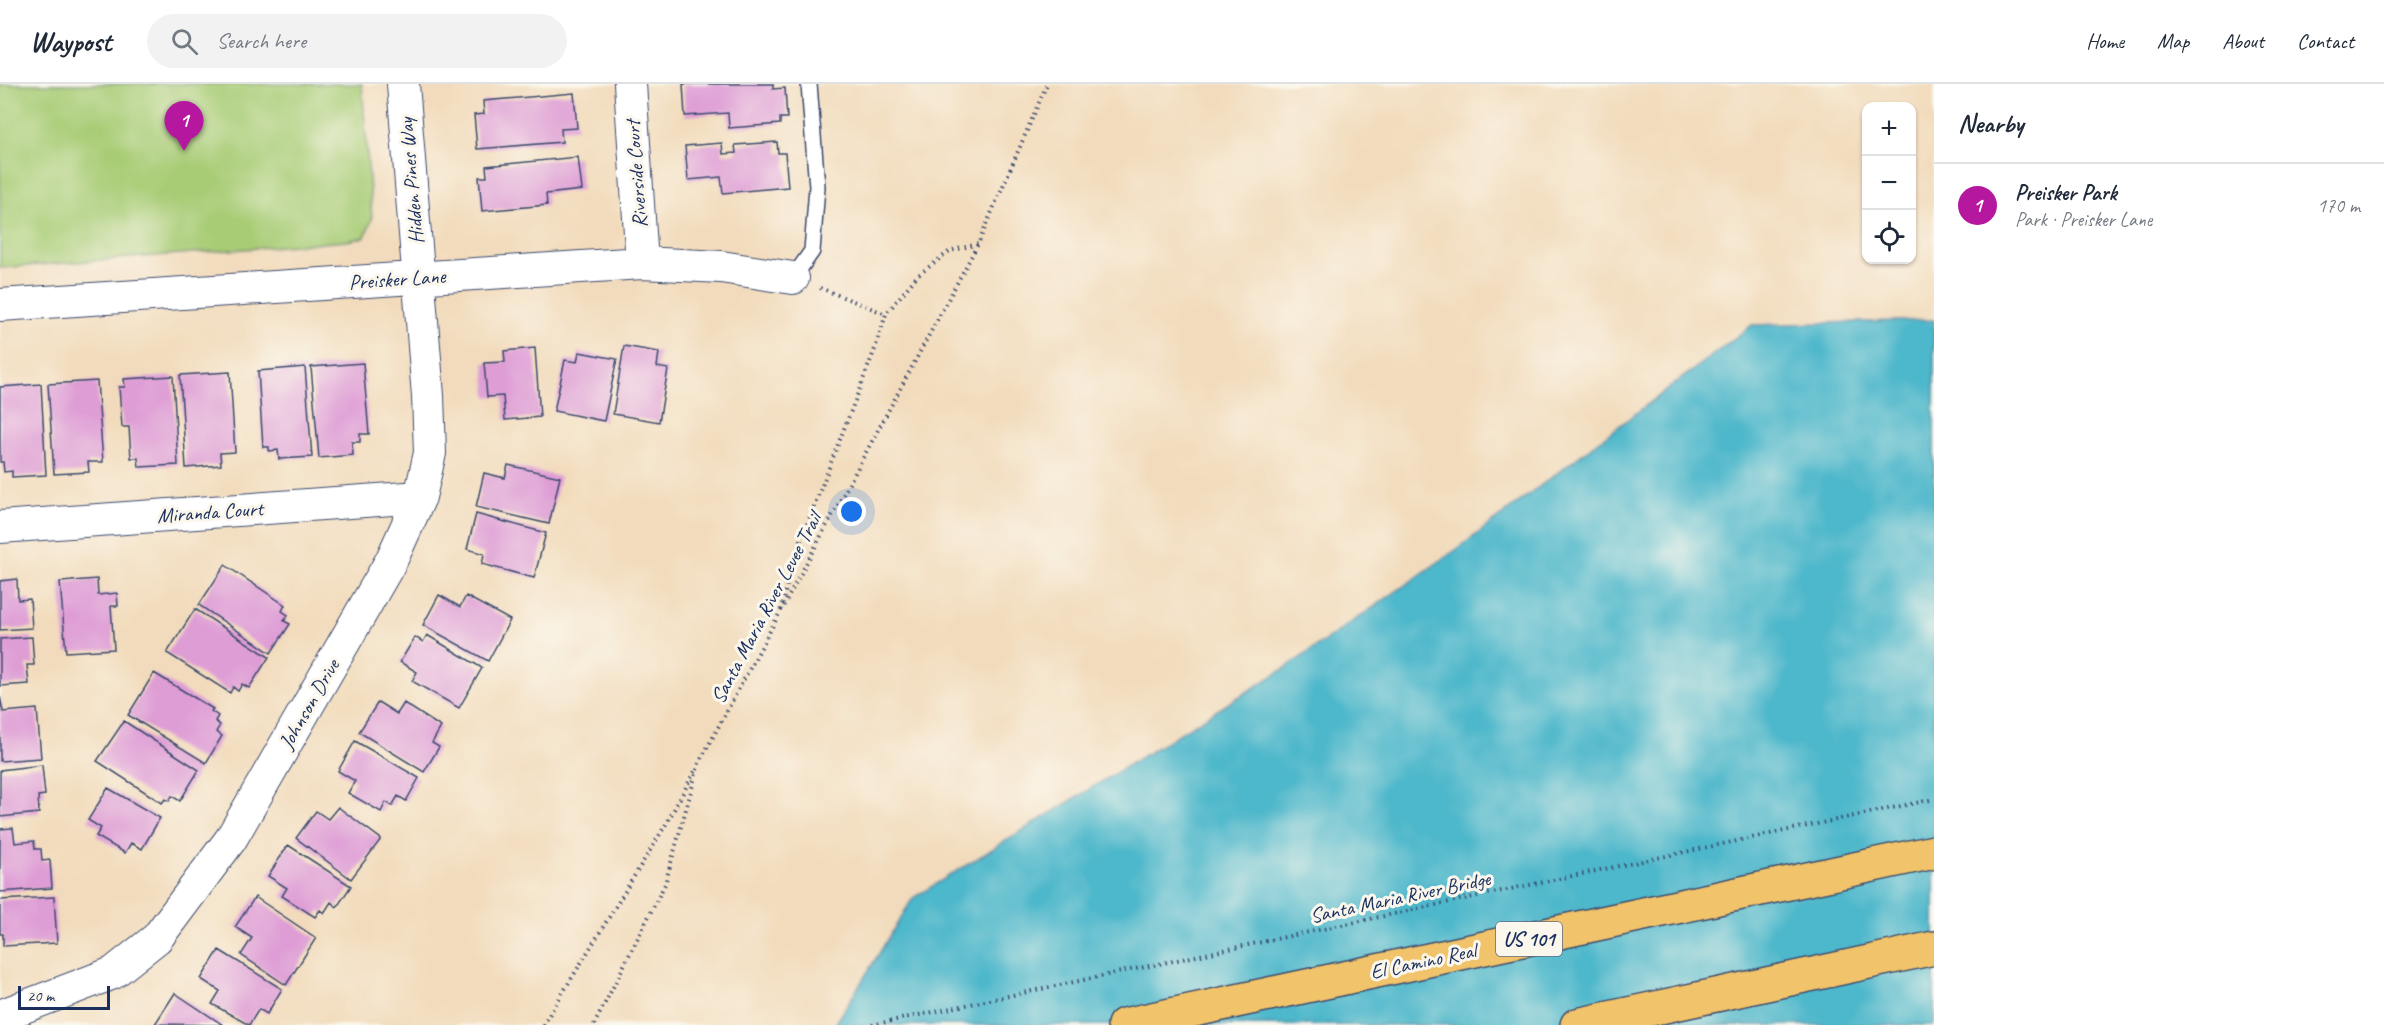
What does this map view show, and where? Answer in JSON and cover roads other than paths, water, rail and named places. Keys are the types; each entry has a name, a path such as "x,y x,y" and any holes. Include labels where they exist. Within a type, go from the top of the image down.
{"highway":[{"name":"El Camino Real","path":"1124,1025 1934,852"},
{"path":"1578,1025 1934,948"}],"street":[{"name":"Hidden Pines Way","path":"403,84 419,277"},
{"name":"Riverside Court","path":"630,84 642,263"},
{"name":"Preisker Lane","path":"0,305 642,263 721,267 793,278"},
{"name":"Johnson Drive","path":"0,1016 113,973 157,938 231,839 391,561 420,497 430,453 419,277"},
{"name":"Miranda Court","path":"0,527 420,497"}],"lane":[{"path":"793,278 812,251 817,187 809,84"}],"water":[{"path":"1934,320 1934,1025 835,1025 913,898 1284,669 1460,547 1752,325"}],"place":[{"name":"Preisker Park","path":"184,151"}]}
